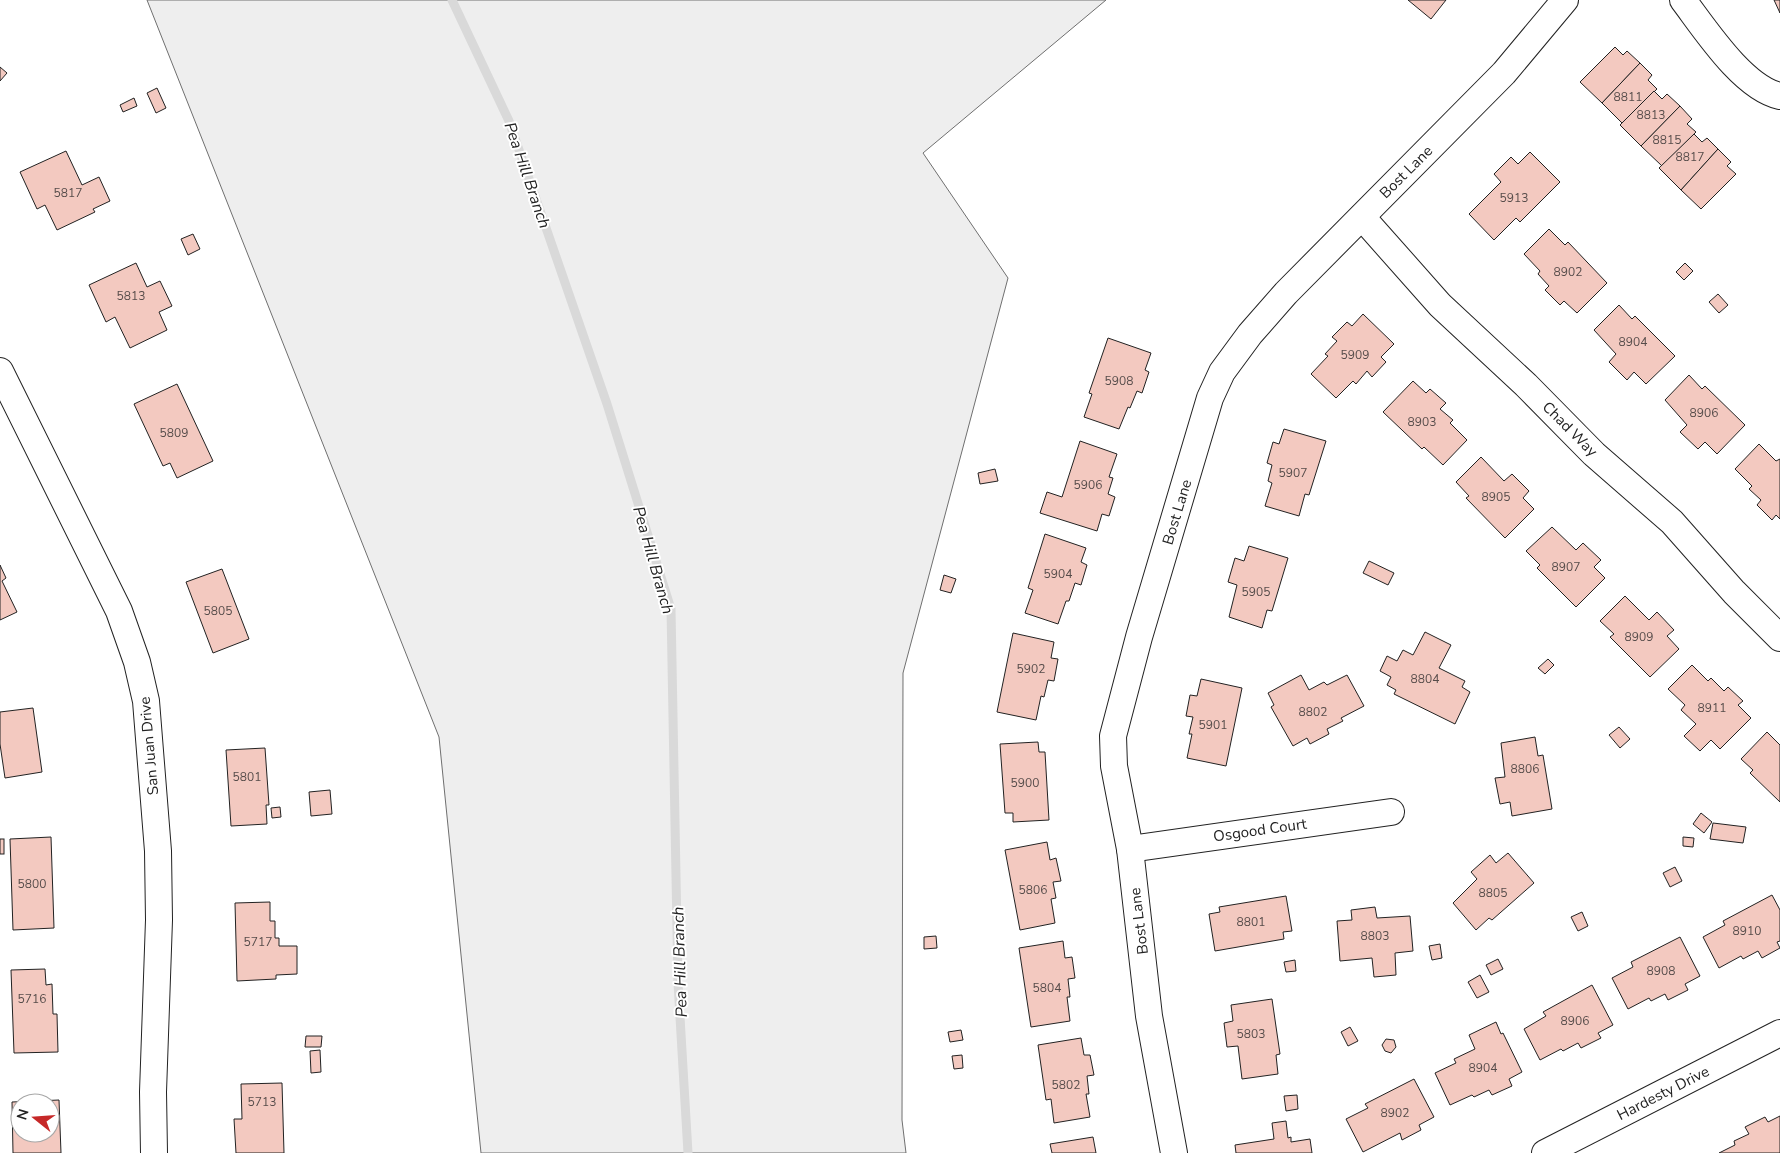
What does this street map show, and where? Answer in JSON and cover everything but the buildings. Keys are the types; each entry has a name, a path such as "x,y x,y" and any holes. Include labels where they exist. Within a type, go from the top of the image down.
{"street":[{"name":"Bost Lane","path":"1174,1153 1149,1016 1130,849 1114,766 1114,736 1139,637 1210,398 1222,372 1250,334 1286,293 1504,74 1565,0"},
{"path":"1682,0 1742,75 1763,89 1780,96"},
{"name":"Chad Way","path":"1362,217 1440,305 1526,386 1594,454 1672,522 1734,592 1780,638"},
{"name":"San Juan Drive","path":"0,371 119,611 137,662 146,701 158,851 159,920 153,1092 154,1153"},
{"name":"Osgood Court","path":"1130,849 1390,812"},
{"name":"Hardesty Drive","path":"1545,1153 1780,1033"}],"shaded area":[{"path":"147,0 1106,0 923,153 1008,278 903,673 902,1120 906,1153 481,1153 439,737"}],"waterway":[{"name":"Pea Hill Branch","path":"452,0 509,121 607,404 671,609 678,983 688,1153"}]}
